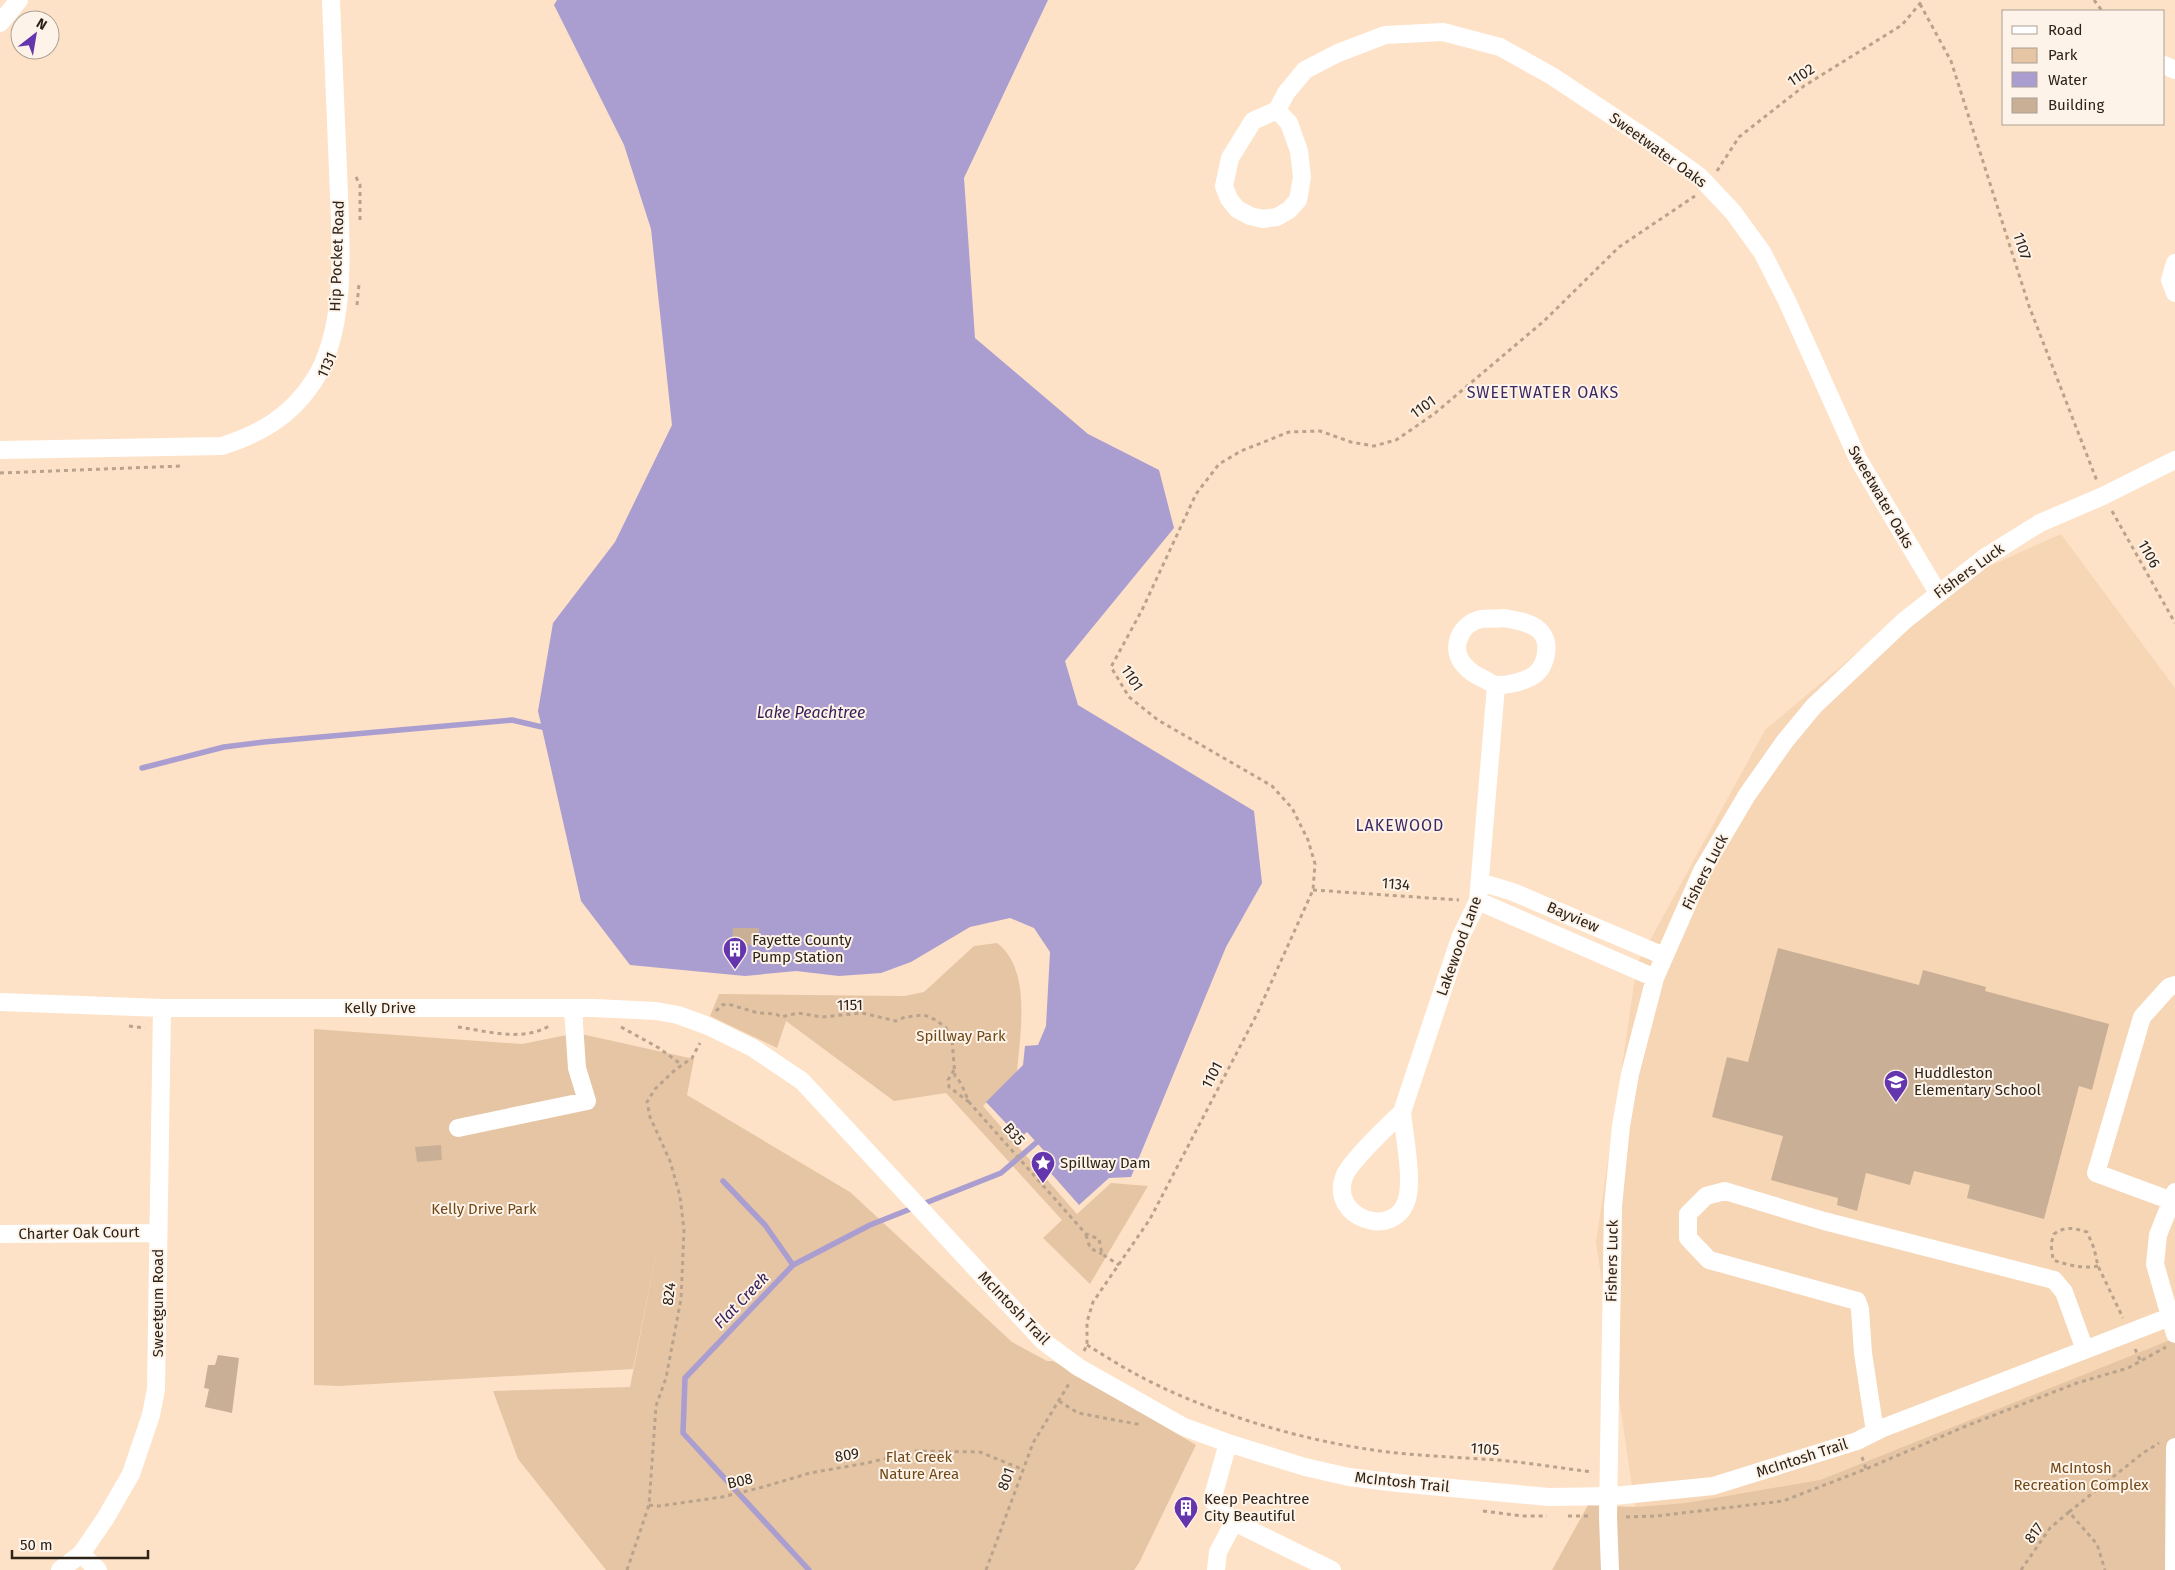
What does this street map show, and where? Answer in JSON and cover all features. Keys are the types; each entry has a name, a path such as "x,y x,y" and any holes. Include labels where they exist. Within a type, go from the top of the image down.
{"street":[{"path":"0,23 19,0"},
{"name":"Hip Pocket Road","path":"0,450 222,446 248,438 274,424 298,401 314,382 329,348 338,305 340,221 331,0"},
{"name":"Sweetwater Oaks","path":"1277,110 1286,93 1305,70 1338,53 1385,35 1443,32 1500,47 1552,76 1699,176 1733,212 1762,252 1787,301 1858,458 1938,593"},
{"path":"1277,110 1289,124 1299,151 1302,177 1298,200 1289,210 1277,217 1263,219 1250,216 1238,209 1229,199 1224,186 1230,158 1253,121 1277,110"},
{"path":"2175,263 2170,280 2175,293"},
{"name":"Fishers Luck","path":"1610,1570 1608,1516 1613,1216 1618,1152 1630,1074 1655,978 1702,871 1747,795 1785,742 1814,706 1904,621 1984,558 2040,524 2103,496 2175,460"},
{"path":"1504,618 1524,622 1539,630 1545,642 1546,654 1542,666 1534,675 1523,681 1496,686 1473,674 1464,665 1458,654 1457,644 1462,631 1481,619 1504,618"},
{"name":"Lakewood Lane","path":"1402,1112 1351,1166 1344,1177 1342,1190 1344,1202 1352,1213 1363,1220 1376,1223 1389,1220 1399,1212 1406,1201 1409,1188 1402,1112 1460,938 1478,901 1496,686"},
{"name":"Bayview","path":"1480,882 1513,892 1664,956"},
{"name":"Bayview","path":"1478,901 1655,978"},
{"path":"2175,985 2168,987 2142,1018 2096,1173 2173,1196 2158,1235 2155,1264 2172,1316 2175,1334"},
{"name":"Kelly Drive","path":"0,1002 162,1008 623,1009 656,1011 678,1015 708,1026 753,1048"},
{"name":"Sweetgum Road","path":"60,1570 81,1554 105,1519 130,1474 151,1415 156,1388 158,1359 162,1008"},
{"path":"458,1128 587,1101 577,1068 573,1009"},
{"name":"McIntosh Trail","path":"753,1048 802,1081 1043,1341 1071,1362 1184,1427 1305,1467 1349,1477 1549,1497 1609,1496 1713,1486 1857,1441 1875,1432 2172,1316"},
{"path":"1875,1432 1863,1353 1860,1310 1857,1301 1709,1260 1688,1238 1688,1214 1706,1196 1725,1191 1834,1223 2054,1280 2064,1292 2085,1350"},
{"name":"Charter Oak Court","path":"0,1234 158,1233"},
{"path":"1228,1443 1212,1500 1234,1522 1332,1570"},
{"path":"2171,1443 2174,1570"},
{"path":"1216,1570 1218,1552 1234,1522"},
{"path":"81,1554 98,1570"}],"path":[{"name":"1102","path":"1708,186 1739,137 1804,86 1902,25 1923,0"},
{"name":"1107","path":"1920,4 1951,61 2029,306 2103,496"},
{"path":"353,170 360,185 360,223"},
{"name":"1101","path":"1087,1345 1087,1322 1093,1302 1150,1219 1248,1030 1313,890 1315,864 1308,840 1292,808 1272,786 1158,720 1128,697 1111,667 1142,610 1196,494 1220,464 1241,451 1289,432 1320,431 1351,442 1374,446 1396,440 1434,414 1544,321 1619,247 1708,186"},
{"path":"356,311 359,295 359,277"},
{"path":"0,473 184,466"},
{"name":"1106","path":"2103,496 2175,623"},
{"name":"1134","path":"1313,890 1478,901"},
{"name":"1151","path":"714,1015 722,1005 728,1004 758,1013 776,1014 781,1017 798,1013 822,1016 862,1013 896,1021 905,1017 924,1016 936,1020 946,1028 952,1040 955,1076 959,1080 969,1102"},
{"name":"824","path":"627,1570 649,1505 656,1406 666,1378 681,1299 684,1230 680,1196 670,1161 650,1117 647,1102 655,1089 675,1070 692,1058 700,1043"},
{"name":"1151","path":"955,1070 948,1080 949,1087 979,1111"},
{"name":"B35","path":"979,1111 1086,1234"},
{"path":"2098,1266 2082,1267 2053,1260 2051,1244 2054,1234 2061,1229 2075,1228 2087,1232 2094,1248 2098,1266 2121,1311 2140,1360"},
{"path":"1086,1234 1090,1248 1119,1265"},
{"path":"1086,1234 1099,1239 1102,1254"},
{"name":"1105","path":"1087,1345 1133,1373 1179,1393 1232,1415 1299,1435 1372,1450 1450,1458 1498,1460 1609,1474"},
{"name":"801","path":"986,1570 1033,1443 1059,1401"},
{"path":"1857,1441 1866,1469"},
{"name":"817","path":"2021,1570 2050,1528 2068,1512 2142,1453 2171,1443"},
{"name":"809","path":"763,1487 810,1473 867,1463 916,1451 980,1452 1022,1469"},
{"name":"B08","path":"649,1505 659,1506 763,1487"},
{"path":"2068,1512 2097,1544 2105,1570"}],"shaded area":[{"name":"Huddleston Elementary School","path":"2061,534 2175,688 2175,1338 1780,1496 1635,1507 1596,1242 1637,964 1765,730 1927,594"}],"green space":[{"name":"Spillway Park","path":"997,943 1008,954 1020,985 1020,1040 1017,1073 983,1106 1077,1214 1111,1183 1148,1186 1090,1284 1043,1238 1062,1220 946,1093 894,1101 786,1021 777,1048 710,1016 719,994 904,996 924,992 974,946"},
{"path":"314,1029 522,1044 577,1033 694,1059 687,1095 850,1192 1012,1342 1047,1361 1053,1361 1196,1445 1139,1563 1134,1570 606,1570 518,1459 493,1391 630,1387 660,1234 633,1369 339,1386 314,1385"},
{"name":"McIntosh Recreation Complex","path":"2175,1338 2175,1570 1552,1570 1588,1505 1635,1507 1686,1503 1820,1480"}],"water":[{"name":"Lake Peachtree","path":"557,0 1048,0 964,178 975,338 1088,434 1159,470 1174,528 1065,661 1078,705 1254,811 1262,883 1226,947 1131,1177 1109,1178 1079,1205 1049,1171 1056,1164 1027,1132 1020,1138 986,1102 1023,1065 1025,1046 1038,1045 1046,1026 1050,952 1034,928 1010,918 970,927 911,962 881,973 839,976 796,971 745,976 630,965 581,901 538,711 553,623 615,542 672,425 651,229 624,145 554,5"}],"building":[{"path":"733,928 759,928 758,945 732,945"},
{"name":"Huddleston Elementary School","path":"1778,948 1919,985 1923,970 1986,987 1985,991 2109,1024 2092,1090 2079,1086 2044,1219 1967,1198 1970,1185 1914,1171 1910,1185 1866,1173 1857,1211 1837,1205 1838,1198 1771,1180 1783,1136 1712,1117 1727,1057 1748,1062"},
{"path":"441,1145 442,1160 417,1162 415,1147"},
{"path":"218,1355 239,1358 232,1413 205,1407 209,1389 204,1388 208,1365 215,1365"}],"waterway":[{"path":"142,768 224,747 264,742 512,720 542,727"},
{"name":"Flat Creek","path":"809,1570 683,1433 685,1378 793,1265 870,1225 1001,1173 1037,1142"},
{"name":"Flat Creek","path":"723,1181 765,1225 793,1265"}],"place":[{"name":"Fayette County Pump Station","path":"735,970"},
{"name":"Huddleston Elementary School","path":"1896,1103"},
{"name":"Spillway Dam","path":"1043,1184"},
{"name":"Keep Peachtree City Beautiful","path":"1186,1529"}],"district":[{"name":"SWEETWATER OAKS","path":"1543,392"},
{"name":"LAKEWOOD","path":"1400,825"}],"park label":[{"name":"Kelly Drive Park","path":"484,1209"},
{"name":"Flat Creek Nature Area","path":"919,1466"}]}
